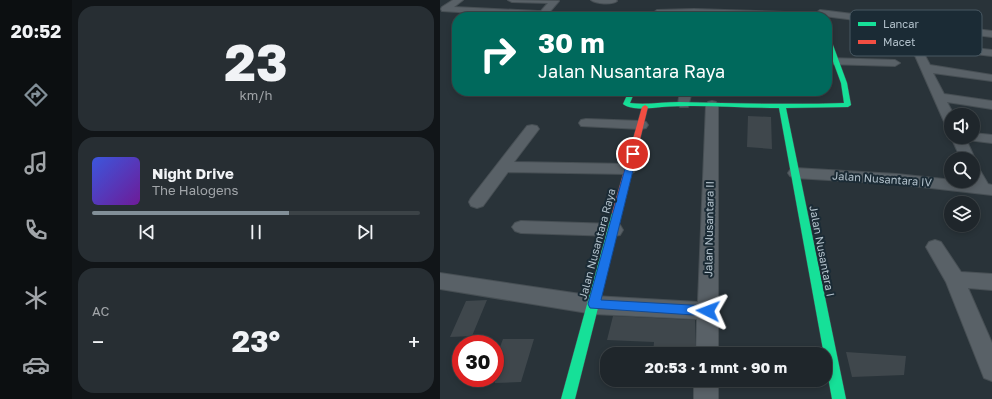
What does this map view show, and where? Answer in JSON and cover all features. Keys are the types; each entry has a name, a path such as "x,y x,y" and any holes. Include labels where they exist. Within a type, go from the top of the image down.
{"street":[{"path":"459,0 445,9 501,12"},
{"path":"512,0 555,1 545,12"},
{"path":"595,0 613,1"},
{"path":"740,4 740,12"},
{"path":"832,15 850,17"},
{"path":"982,33 992,34"},
{"path":"982,53 992,54"},
{"path":"920,56 944,108"},
{"path":"832,61 895,63"},
{"path":"630,96 626,104 633,106 653,104 712,104 782,107 848,106 849,102 846,92 832,63"},
{"path":"925,68 992,78"},
{"path":"684,104 685,96"},
{"path":"939,97 992,104"},
{"name":"Jalan Nusantara II","path":"707,347 712,104"},
{"name":"Jalan Nusantara Raya","path":"568,399 614,230 645,106"},
{"name":"Jalan Nusantara I","path":"782,107 839,399"},
{"path":"586,123 641,125"},
{"path":"477,202 532,129"},
{"path":"980,137 992,139"},
{"path":"502,167 629,169"},
{"name":"Jalan Nusantara IV","path":"795,173 896,179 987,189"},
{"path":"980,180 987,189"},
{"path":"521,226 614,230"},
{"path":"935,248 955,279 992,370"},
{"path":"955,279 992,282"},
{"path":"440,281 594,304 708,311"},
{"path":"706,387 706,399"}],"building":[{"path":"748,116 771,117 772,149 747,147"},
{"path":"487,300 472,335 452,335 452,337 450,337 466,301"},
{"path":"613,316 695,320 695,347 654,347 654,342 607,340"},
{"path":"504,339 534,339 521,382 504,383"},
{"path":"846,352 906,356 904,375 852,377"}],"traffic: fast":[{"path":"630,96 626,104 644,106 677,104 762,106 848,105 844,83 832,51"},
{"path":"782,107 839,399"},
{"path":"568,399 617,213"}],"traffic: jam":[{"path":"617,213 645,107"}],"route":[{"path":"633,154 594,304 708,311"}]}
